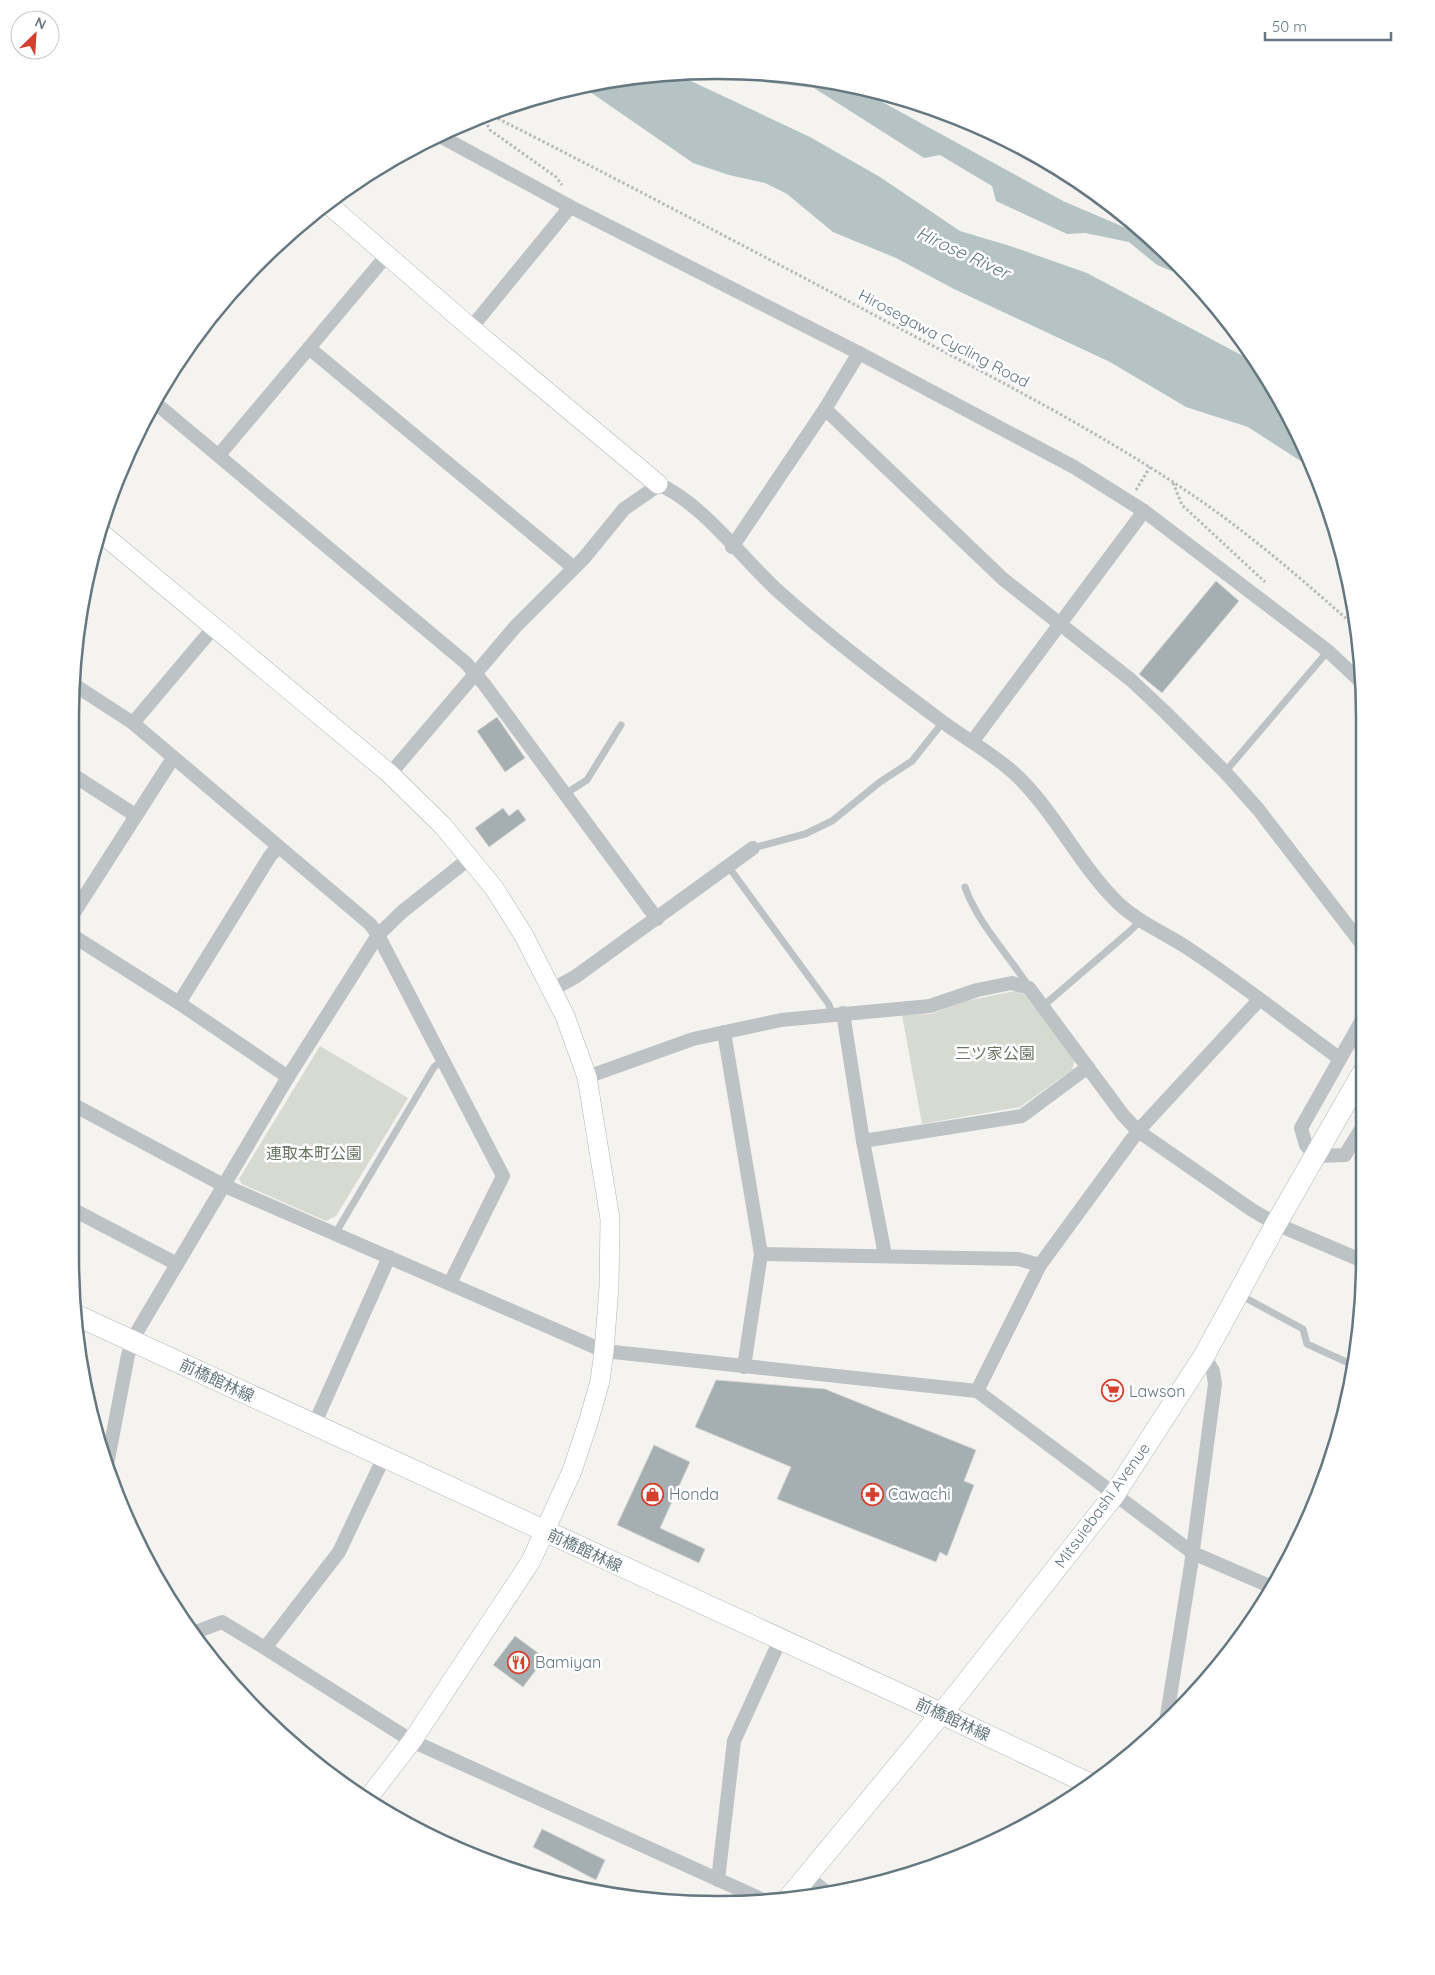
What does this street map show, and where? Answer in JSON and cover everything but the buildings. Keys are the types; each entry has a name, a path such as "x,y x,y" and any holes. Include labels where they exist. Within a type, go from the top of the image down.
{"main road":[{"name":"Mitsuiebashi Avenue","path":"795,1892 941,1713 1114,1495 1204,1356 1276,1224 1356,1085"},
{"name":"前橋館林線","path":"82,1318 1084,1780"}],"street":[{"path":"447,140 569,206 859,353 1074,467 1144,511 1328,651 1355,676"},
{"path":"471,328 569,206"},
{"path":"333,208 471,328 658,484 671,490 683,499 795,606 943,722 1013,772 1047,810 1095,876 1118,903 1140,921 1185,946 1339,1058"},
{"path":"219,455 387,255"},
{"path":"309,348 574,568"},
{"path":"732,547 826,410 859,353"},
{"path":"160,406 474,673 657,918"},
{"path":"826,410 1003,579 1137,685 1225,772 1258,809 1356,936"},
{"path":"390,774 474,673 516,626 574,568 624,509 658,484"},
{"path":"972,742 1144,511"},
{"path":"106,537 390,774 425,807 470,858 512,914 565,1016 586,1077 610,1219 609,1287 604,1351 600,1381 588,1422 572,1471 546,1532 531,1560 496,1616 412,1740 371,1794"},
{"path":"133,723 214,627"},
{"path":"80,688 133,723 370,924 378,935 503,1176 450,1283"},
{"path":"79,905 173,758"},
{"path":"79,779 135,815"},
{"path":"179,1003 270,856 278,847"},
{"path":"552,989 575,977 753,848"},
{"path":"110,1451 132,1341 288,1077 378,935 403,911 470,858"},
{"path":"79,940 179,1003 288,1077"},
{"path":"586,1077 693,1039 724,1032 781,1020 930,1006 977,990 1012,983 1029,988 1138,1131 1252,1210 1276,1224 1356,1258"},
{"path":"978,1391 1040,1265 1138,1131 1259,1000"},
{"path":"838,1014 885,1255"},
{"path":"1356,1030 1300,1128 1306,1145 1316,1156 1345,1155 1356,1136"},
{"path":"724,1032 762,1254 744,1367"},
{"path":"863,1141 1022,1116 1088,1067"},
{"path":"79,1108 225,1186 604,1351 978,1391 1193,1553 1266,1585"},
{"path":"79,1213 177,1264"},
{"path":"762,1254 1018,1259 1040,1265"},
{"path":"314,1425 390,1257"},
{"path":"1168,1710 1193,1553 1214,1384 1213,1371 1204,1356"},
{"path":"265,1648 339,1552 384,1457"},
{"path":"200,1630 222,1622 412,1740 751,1895"},
{"path":"718,1880 734,1741 780,1640"},
{"path":"807,1877 822,1887"}],"lane":[{"path":"1225,772 1328,651"},
{"path":"753,848 805,834 832,821 880,782 912,761 943,722"},
{"path":"564,794 587,780 621,725"},
{"path":"728,866 838,1014"},
{"path":"965,887 972,907 1012,960 1029,988"},
{"path":"1042,1007 1140,921"},
{"path":"336,1234 434,1067 443,1060"},
{"path":"1238,1293 1303,1329 1307,1344 1347,1362"}],"path":[{"name":"Hirosegawa Cycling Road","path":"497,118 673,208 1002,383 1150,467 1231,522 1306,582 1349,621"},
{"path":"486,122 490,130 556,177 565,188 569,206"},
{"path":"1129,502 1150,467"},
{"path":"1173,483 1182,505 1268,585"}],"green space":[{"name":"三ツ家公園","path":"1015,991 1025,995 1075,1060 1072,1070 1020,1107 922,1124 902,1015 931,1014 966,1001"},
{"name":"連取本町公園","path":"320,1046 408,1098 336,1216 326,1221 242,1184 239,1179"}],"water":[{"name":"Hirose River","path":"688,80 810,137 880,177 960,231 1087,273 1244,357 1271,398 1303,463 1248,427 1186,407 1110,362 954,289 896,258 833,232 787,194 765,183 729,175 693,163 590,92 634,84"},
{"path":"761,80 801,84 879,100 1063,201 1129,229 1175,273 1157,265 1129,242 1085,233 1067,234 996,201 992,186 940,155 924,158 814,88"}],"place":[{"name":"Lawson","path":"1113,1391"},
{"name":"Honda","path":"653,1494"},
{"name":"Cawachi","path":"872,1494"},
{"name":"Bamiyan","path":"519,1662"}]}
